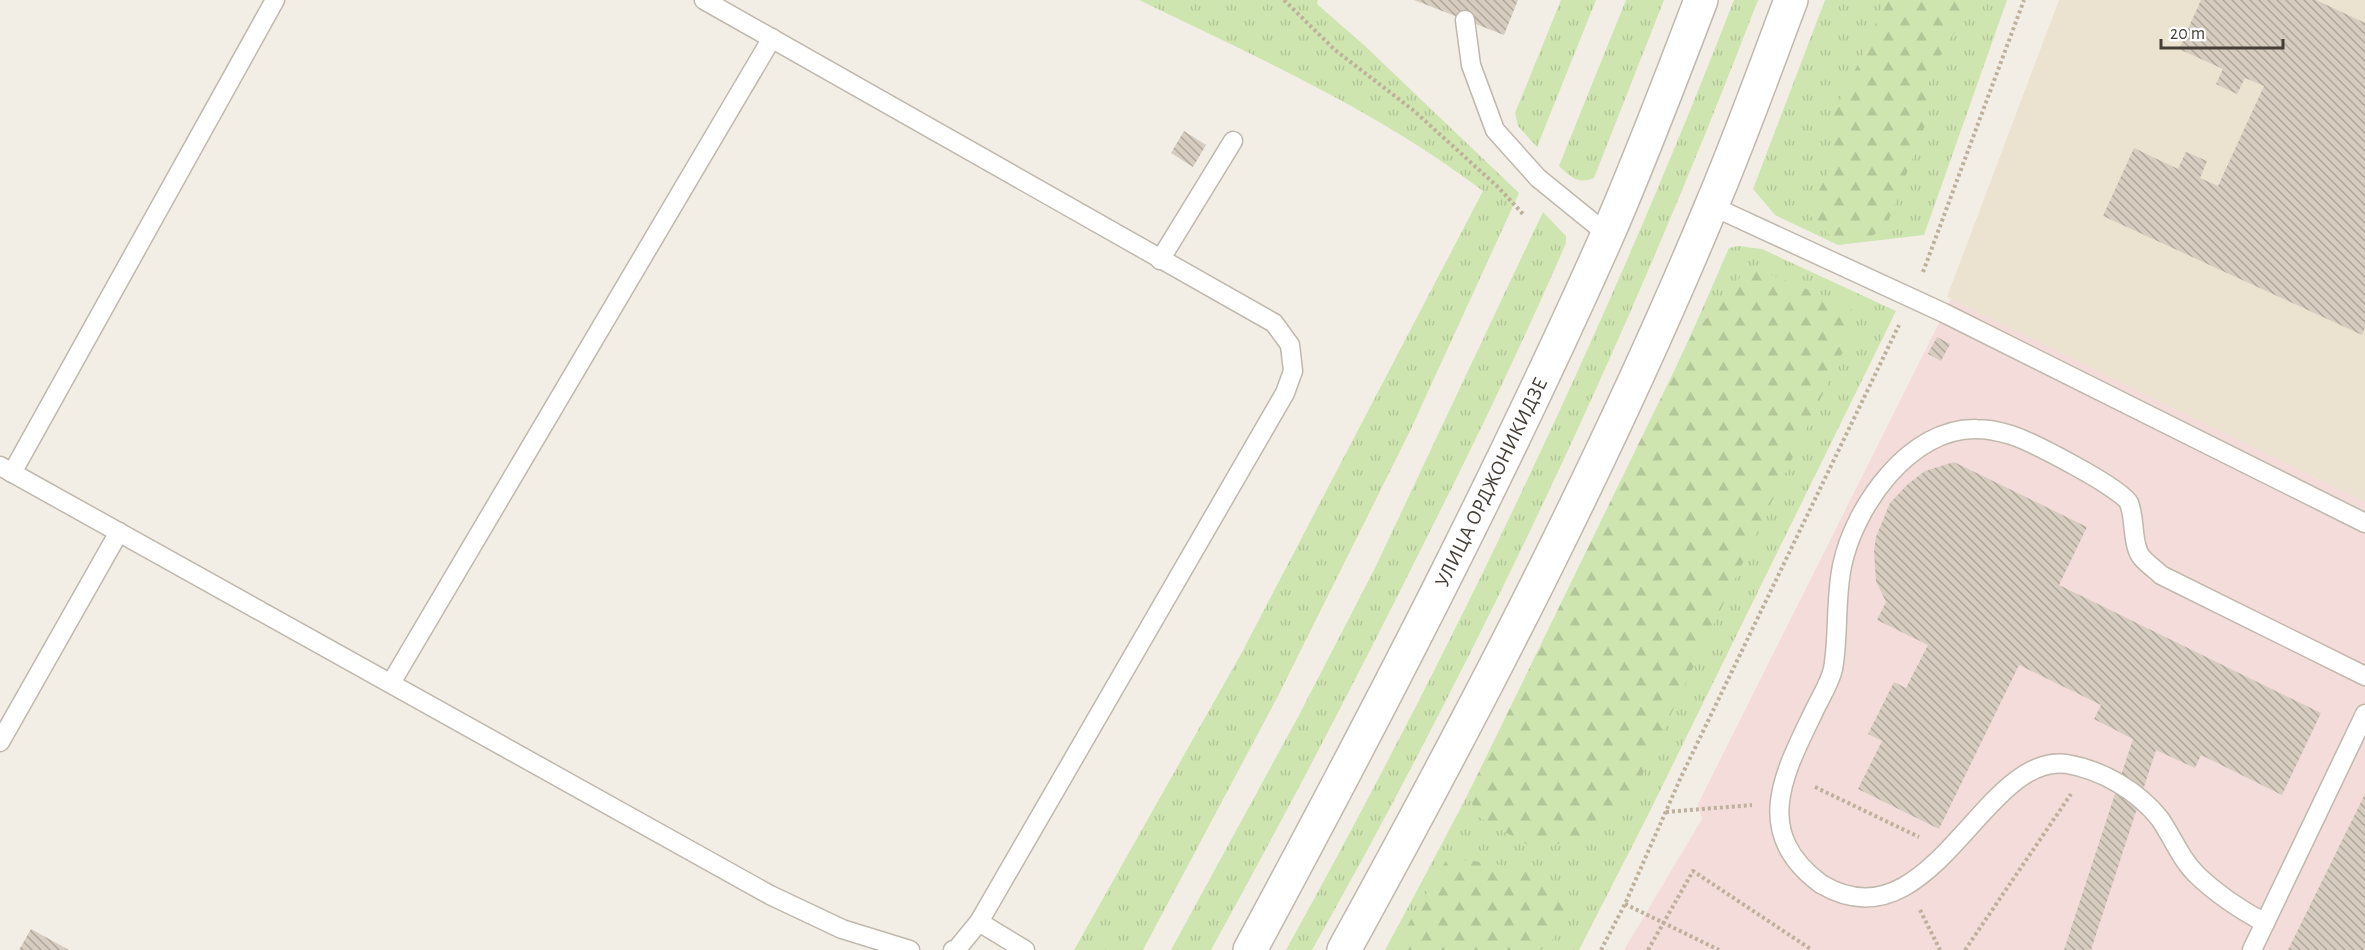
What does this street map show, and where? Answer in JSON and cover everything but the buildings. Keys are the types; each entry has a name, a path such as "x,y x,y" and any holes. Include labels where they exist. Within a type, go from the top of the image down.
{"street":[{"name":"УЛИЦА ОРДЖОНИКИДЗЕ","path":"1250,950 1346,772 1513,442 1608,234 1701,0"},
{"path":"1344,950 1429,795 1590,476 1712,206 1791,0"}],"lane":[{"path":"275,0 6,469 770,896 842,929 910,950"},
{"path":"704,0 1274,323 1290,345 1293,371 1286,393 979,922 956,950 953,950"},
{"path":"1465,20 1471,65 1495,130 1538,178 1608,234"},
{"path":"391,683 772,39"},
{"path":"1160,260 1233,141"},
{"path":"1712,206 1912,298 2365,523"},
{"path":"2265,923 2233,905 2196,875 2177,850 2161,821 2147,804 2127,789 2088,769 2062,763 2036,768 2009,788 1952,853 1910,890 1880,902 1851,899 1824,887 1798,866 1782,834 1778,803 1785,772 1832,672 1842,565 1857,524 1880,483 1910,452 1943,435 1976,429 2011,435 2107,482 2128,500 2138,552 2161,575 2365,676"},
{"path":"0,742 119,532"},
{"path":"2252,950 2365,714"},
{"path":"979,922 1025,950"}],"path":[{"path":"1284,0 1335,50 1413,110 1523,214"},
{"path":"1601,950 1625,904 1666,812 1912,298 2024,0"},
{"path":"1965,950 2088,769"},
{"path":"1785,772 1952,853"},
{"path":"1666,812 1778,803"},
{"path":"1648,950 1692,871 1812,950"},
{"path":"1910,890 1940,950"},
{"path":"1625,904 1719,950"}],"shaded area":[{"path":"2059,0 2365,0 2365,502 1947,297"},
{"path":"1951,299 2365,502 2365,950 1624,950 1702,819 1698,804"}],"green space":[{"path":"1139,0 1318,0 1317,4 1365,46 1519,193 1410,431 1278,696 1143,950 1074,950 1241,654 1483,191 1402,135 1359,110 1272,64"},
{"path":"1561,0 1596,0 1537,147 1518,126 1515,113"},
{"path":"1626,0 1664,0 1594,178 1579,180 1559,166"},
{"path":"1734,0 1758,0 1660,244 1553,483 1437,719 1312,950 1286,950 1410,718 1526,482 1634,243"},
{"path":"1825,0 2007,0 1924,235 1838,245 1775,215 1753,189"},
{"path":"1884,0 1974,0 1933,68 1926,93 1929,115 1886,227 1867,239 1830,236 1810,215 1812,203 1834,163 1831,118 1869,42"},
{"path":"1543,212 1566,236 1566,243 1497,394 1398,594 1293,798 1211,950 1171,950 1298,717 1375,568"},
{"path":"1738,246 1762,249 1896,311 1647,817 1579,950 1385,950 1477,777 1565,603 1608,515 1729,248"},
{"path":"1747,265 1851,307 1854,328 1628,805 1599,829 1580,839 1535,849 1475,815 1469,792 1693,332 1728,297"},
{"path":"1447,859 1508,867 1567,886 1573,907 1554,938 1541,950 1393,950"}]}
